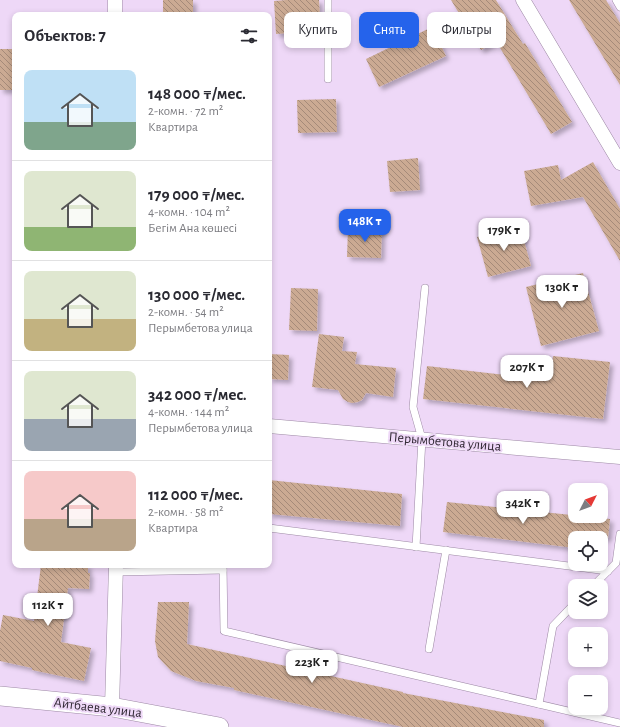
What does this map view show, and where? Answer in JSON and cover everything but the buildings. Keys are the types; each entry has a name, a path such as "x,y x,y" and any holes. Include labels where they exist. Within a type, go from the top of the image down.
{"street":[{"path":"115,0 115,12"},
{"path":"523,0 620,162"},
{"name":"Перымбетова улица","path":"272,426 620,457"},
{"path":"112,707 116,569"},
{"name":"Айтбаева улица","path":"0,696 112,707 219,727"}],"lane":[{"path":"328,0 328,79"},
{"path":"616,0 620,7"},
{"path":"416,547 422,439 412,407 425,288"},
{"path":"272,528 568,566"},
{"path":"599,579 616,563 620,534"},
{"path":"429,649 446,550"},
{"path":"116,569 223,568 224,631 620,723"},
{"path":"538,704 553,626 568,610"}]}
